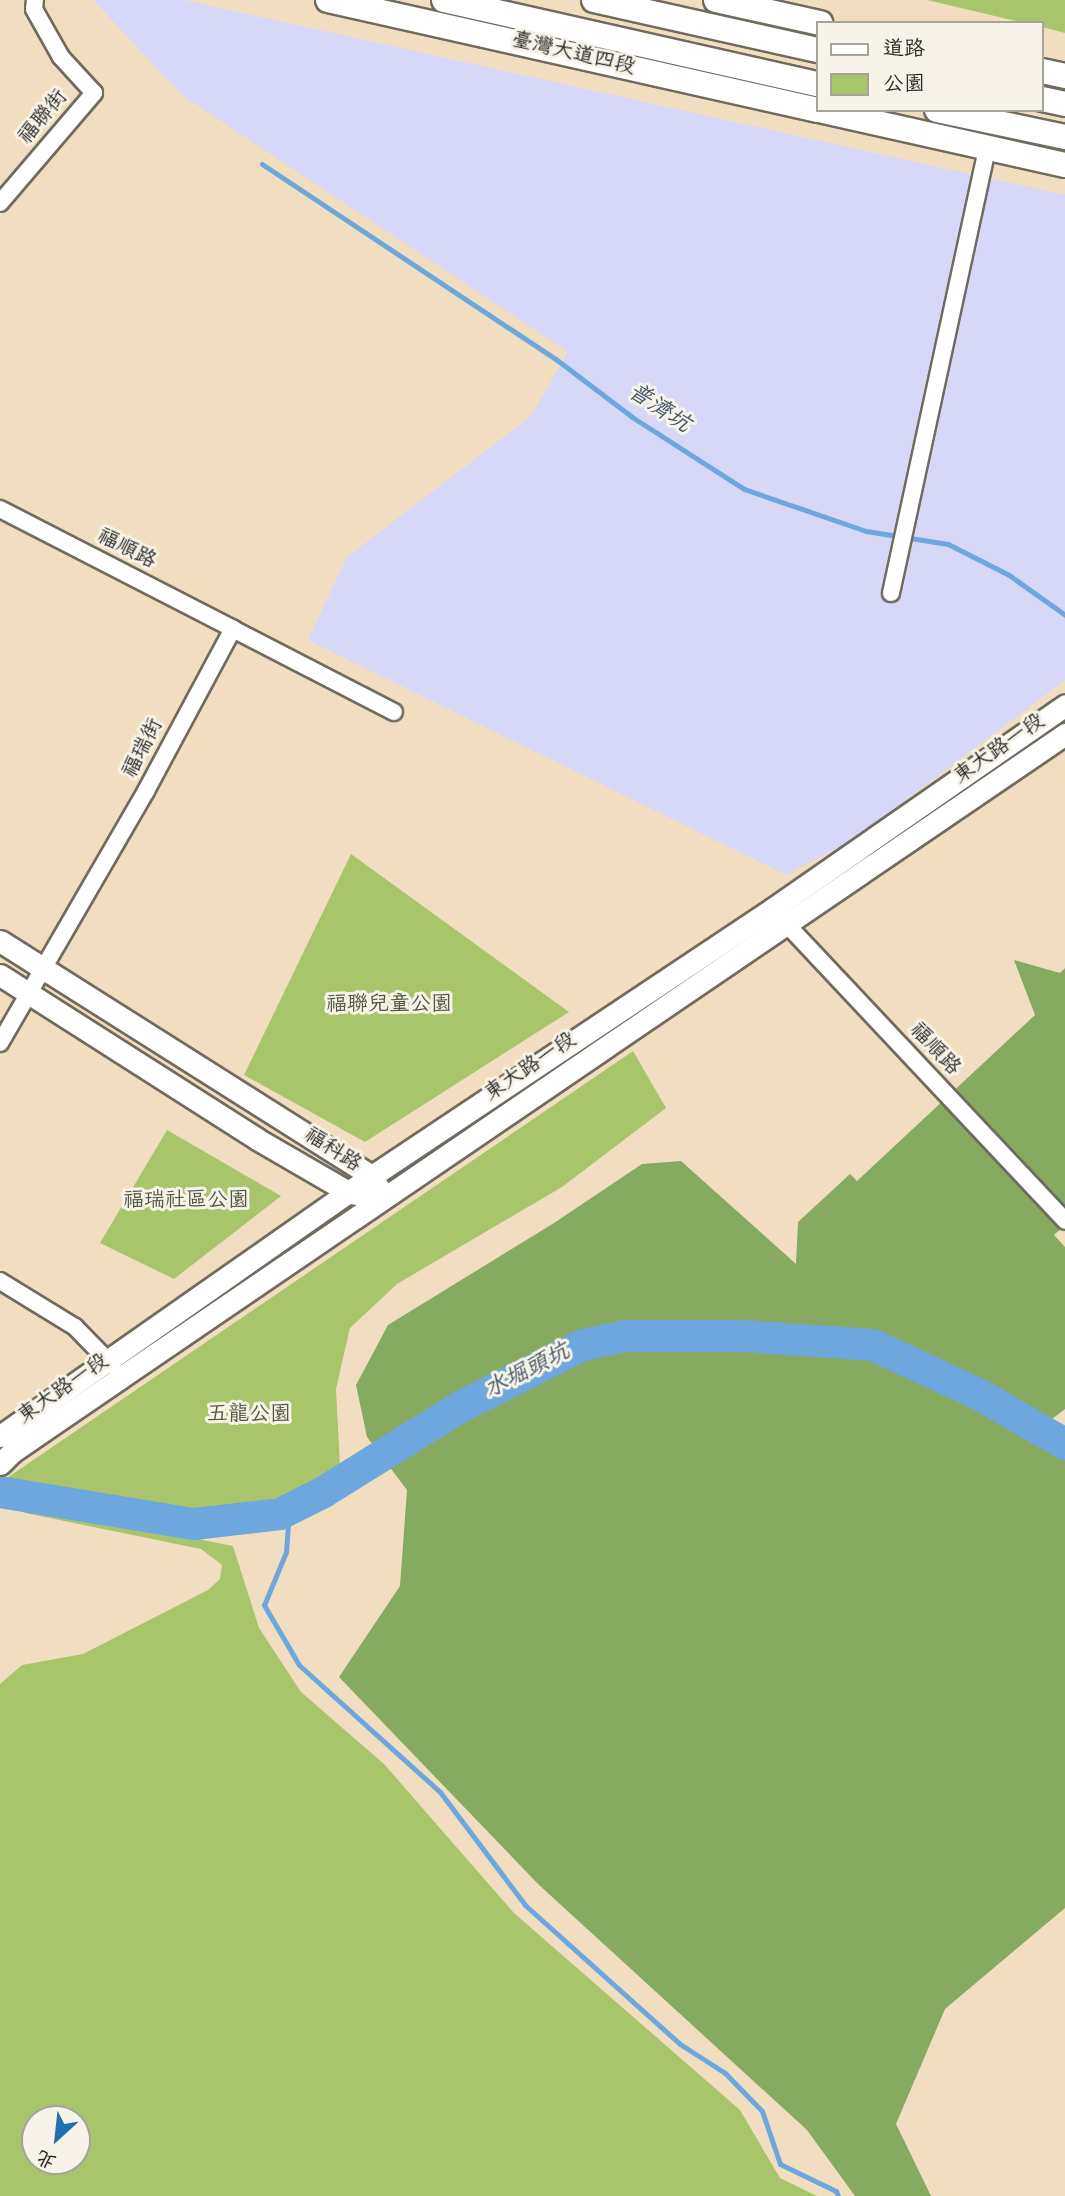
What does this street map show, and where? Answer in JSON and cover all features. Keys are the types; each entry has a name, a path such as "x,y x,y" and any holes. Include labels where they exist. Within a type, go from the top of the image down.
{"main road":[{"name":"臺灣大道四段","path":"328,0 816,109"},
{"name":"臺灣大道四段","path":"444,0 816,84"},
{"path":"594,0 816,50"},
{"path":"716,0 816,22"},
{"path":"1044,71 1065,76"},
{"path":"1044,99 1065,104"},
{"name":"臺灣大道四段","path":"828,112 1065,165"},
{"path":"946,112 1065,137"}],"street":[{"name":"福聯街","path":"0,203 94,93 61,57 34,9 35,0"},
{"path":"891,593 987,149"},
{"name":"福順路","path":"0,509 233,629"},
{"path":"233,629 394,712"},
{"name":"福瑞街","path":"0,1043 45,969 233,629"},
{"name":"東大路一段","path":"114,1368 384,1198 633,1027 788,925 877,849 1065,705"},
{"name":"東大路一段","path":"3,1450 372,1176 772,909 877,849 1065,734"},
{"name":"福順路","path":"772,909 1065,1221"},
{"name":"福科路","path":"0,941 372,1176 384,1198"},
{"name":"福科路","path":"0,975 257,1139 350,1193 384,1198"},
{"path":"0,1281 75,1327 114,1368"}],"shaded area":[{"path":"93,0 184,0 1065,195 1065,680 853,840 786,875 308,640 347,557 530,417 568,352 182,95"}],"green space":[{"path":"927,0 1065,0 1065,33 1044,28 1044,21 1016,21"},
{"name":"福聯兒童公園","path":"351,854 569,1012 365,1142 244,1075"},
{"path":"1014,960 1060,973 1065,968 1065,1225 1054,1235 1065,1247 1065,1409 1048,1422 1065,1436 1065,1908 945,2009 896,2124 931,2196 855,2196 807,2130 538,1884 339,1677 400,1586 407,1490 367,1437 356,1385 388,1325 554,1223 642,1164 681,1161 796,1264 798,1222 850,1174 857,1181 1035,1015"},
{"name":"五龍公園","path":"633,1051 666,1108 562,1187 397,1284 350,1328 336,1389 340,1467 308,1491 262,1501 213,1506 198,1514 1,1482"},
{"name":"福瑞社區公園","path":"167,1130 281,1196 174,1279 100,1243"},
{"path":"19,1503 233,1546 259,1628 301,1692 384,1764 514,1913 740,2110 780,2178 817,2196 0,2196 0,1684 22,1665 83,1654 208,1590 220,1579 222,1565 201,1549 25,1513"}],"waterway":[{"name":"普濟坑","path":"262,164 557,360 632,417 744,489 866,531 948,544 1009,575 1065,615"},
{"name":"水堀頭坑","path":"0,1492 194,1524 280,1514 322,1493 460,1407 583,1345 625,1336 742,1336 873,1345 978,1394 1065,1444"},
{"path":"289,1510 286,1552 264,1605 299,1665 440,1792 525,1905 680,2044 725,2073 762,2111 780,2164 836,2191 838,2196"}]}
